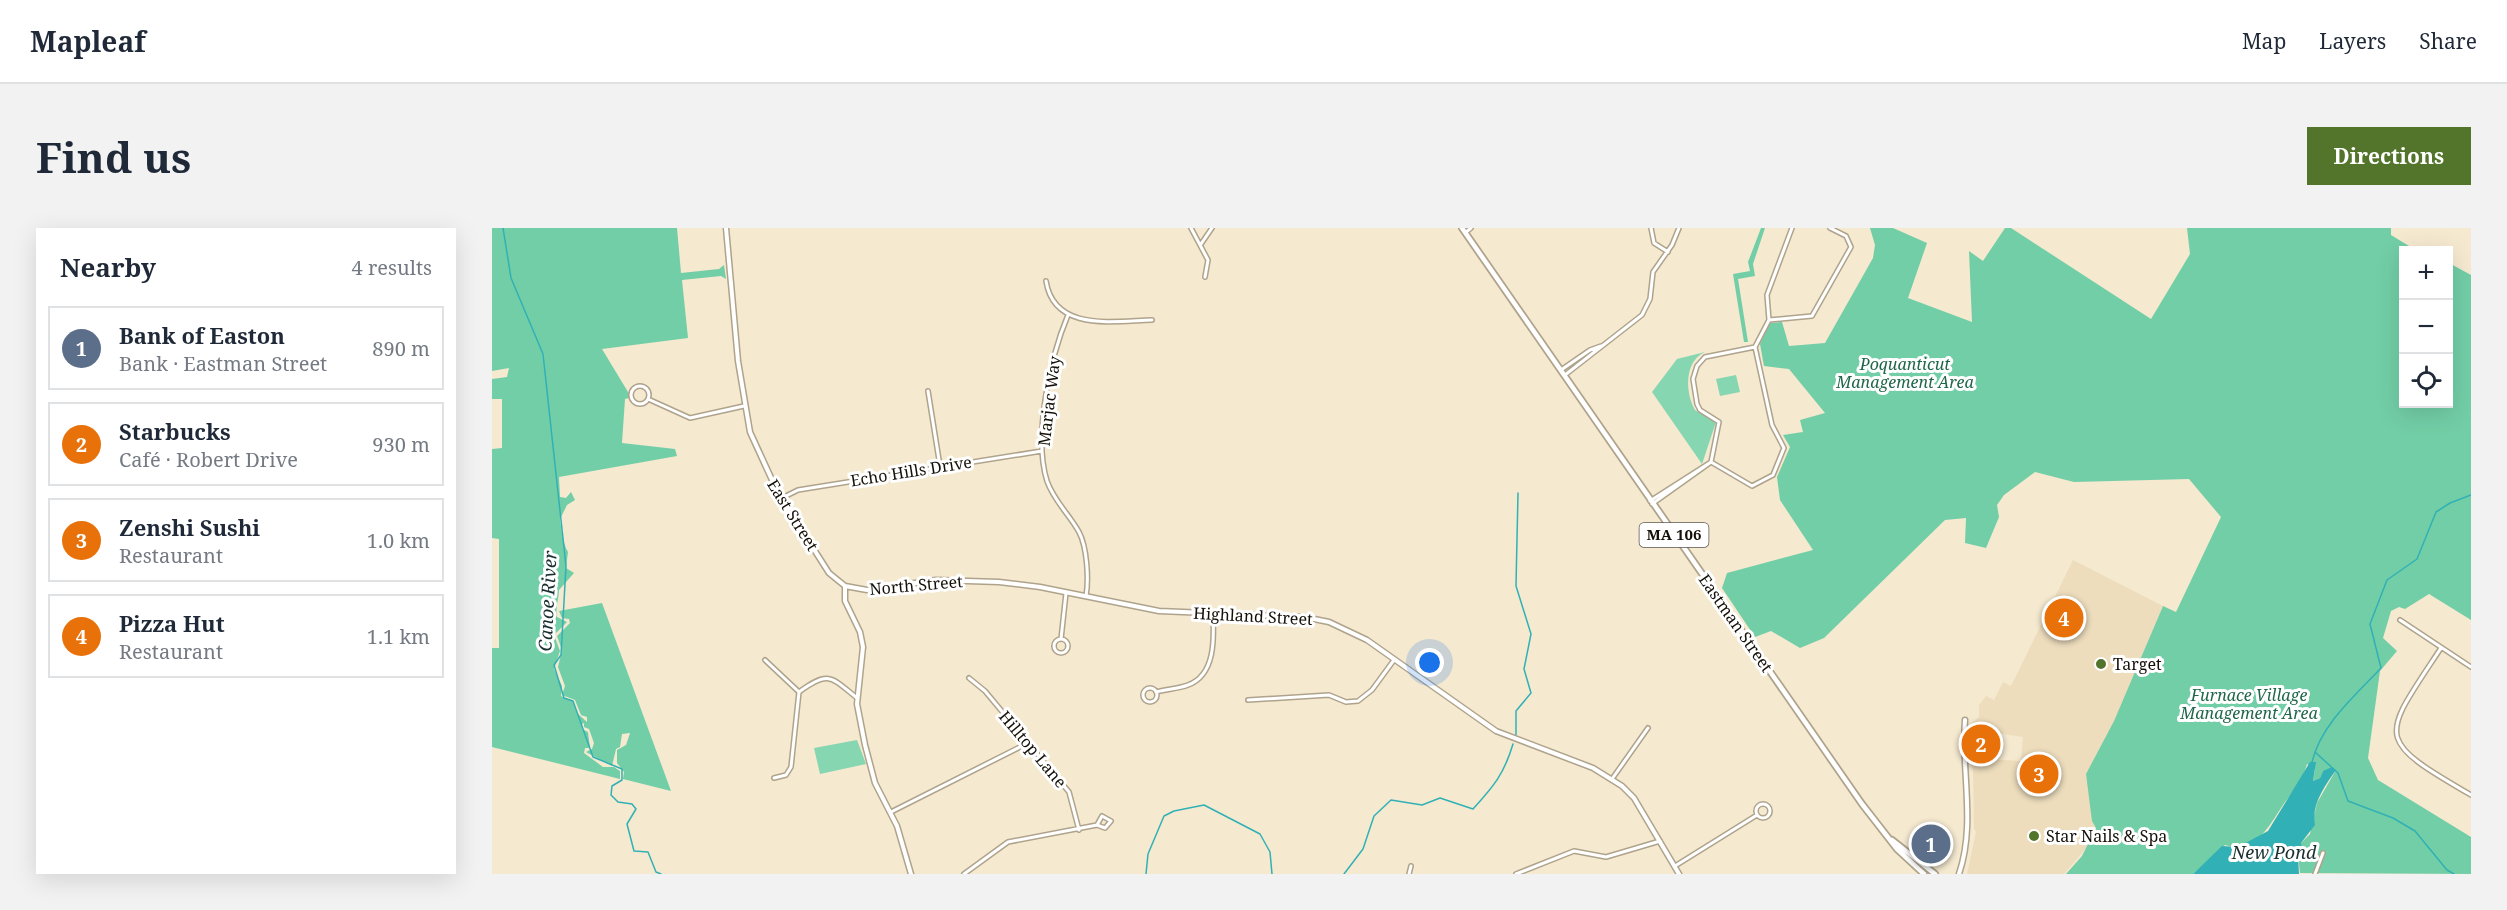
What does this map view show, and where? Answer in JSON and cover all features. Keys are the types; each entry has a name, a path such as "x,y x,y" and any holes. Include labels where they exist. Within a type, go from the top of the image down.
{"main road":[{"name":"Eastman Street","path":"1463,230 1860,801 1897,849 1924,874"},
{"name":"Eastman Street","path":"1890,839 1935,874"}],"street":[{"name":"East Street","path":"726,228 744,406 760,458 829,573 845,586"},
{"path":"1191,228 1209,264 1205,277"},
{"path":"1200,244 1212,228"},
{"path":"1463,230 1471,228"},
{"path":"1651,228 1655,243 1668,252"},
{"path":"1565,375 1642,315 1650,299 1653,272 1668,252 1679,228"},
{"path":"1711,462 1752,486 1773,475 1784,453 1784,445 1772,425 1755,347 1769,320 1767,295 1792,228"},
{"path":"1769,320 1806,318 1816,310 1851,247 1846,236 1830,228"},
{"path":"1046,280 1051,298 1068,315 1090,321 1152,320"},
{"name":"Marjac Way","path":"1068,315 1053,357 1042,451 1048,482 1080,535 1086,570 1085,597"},
{"path":"1561,370 1590,350 1602,345"},
{"path":"1651,502 1711,462 1719,422 1700,410 1696,404 1693,379 1697,366 1706,357 1755,347"},
{"path":"636,387 645,388 649,393 648,399 641,404 636,403 631,397 632,391 636,387"},
{"path":"928,391 940,467"},
{"path":"648,399 683,417 690,418 744,406"},
{"name":"Echo Hills Drive","path":"782,498 798,490 1042,451"},
{"name":"North Street","path":"845,586 867,590 957,579 1023,584"},
{"name":"Highland Street","path":"1023,584 1159,611 1314,618 1357,634 1455,704 1504,735 1593,768 1612,779 1634,798 1679,874"},
{"path":"845,586 845,601 860,632 863,647 857,698 864,745 878,789 891,812 911,874"},
{"path":"1061,639 1068,645 1065,651 1060,653 1056,651 1054,645 1061,639 1066,593"},
{"path":"1156,692 1155,700 1145,700 1143,694 1147,689 1156,692 1190,685 1205,670 1214,638 1213,614"},
{"path":"2400,620 2471,667"},
{"path":"2441,648 2401,709 2396,724 2396,735 2402,749 2417,764 2471,795"},
{"path":"765,660 799,692"},
{"path":"1248,700 1329,695 1346,702 1358,701 1372,690 1394,660"},
{"path":"774,778 786,775 792,767 799,692 816,680 827,677 837,681 857,698"},
{"name":"Hilltop Lane","path":"969,678 985,691 1069,792 1079,830"},
{"path":"1959,874 1963,862 1968,802 1963,742 1965,720"},
{"path":"1612,779 1648,728"},
{"path":"891,812 1028,743"},
{"path":"1675,866 1757,815 1766,817 1768,807 1760,805 1756,810 1757,815"},
{"path":"964,874 1008,842 1097,825 1105,828 1111,820 1102,816 1097,825"},
{"path":"1516,874 1574,851 1606,856 1660,840"},
{"path":"2315,874 2323,853"},
{"path":"1409,874 1411,866"}],"shaded area":[{"path":"2073,560 2163,606 2114,721 2086,774 2102,830 2064,874 1967,874 1976,832 1974,829 1973,770 1970,758 2021,761 2023,737 1996,733 1989,729 1969,728 1970,725 1979,717 1979,705 1986,696 1994,700 2003,682 2011,686"}],"green space":[{"path":"492,228 677,228 681,273 719,269 724,265 726,279 721,276 682,280 688,338 602,349 628,392 629,398 625,399 622,443 675,449 677,456 559,477 560,497 566,498 571,492 575,500 567,505 560,519 568,552 566,568 574,573 559,590 557,606 557,617 567,622 554,635 560,651 554,669 562,686 561,696 573,701 577,713 587,722 587,717 581,715 575,700 562,695 565,686 558,667 562,650 557,636 570,623 569,619 562,618 559,611 602,603 671,791 623,779 624,772 617,763 617,750 626,745 630,733 622,734 620,747 616,749 612,766 586,752 592,749 594,743 589,729 584,727 584,723 582,724 582,729 588,732 590,748 585,748 584,753 603,767 614,767 620,771 620,779 492,747 492,648 499,648 499,539 492,538 492,449 502,448 502,399 492,399 492,379 507,377 509,368 492,371"},
{"path":"1761,228 1765,228 1753,264 1755,276 1738,279 1748,342 1744,342 1733,274 1750,271 1748,262"},
{"path":"1870,228 1893,228 1927,243 1908,298 1972,322 1969,251 1983,261 2005,228 2011,228 2151,319 2190,254 2187,228 2391,228 2391,235 2409,246 2399,246 2399,408 2453,408 2453,265 2471,275 2471,620 2429,594 2405,609 2399,607 2391,611 2383,638 2397,651 2380,671 2368,758 2378,780 2471,837 2471,874 2300,873 2298,855 2301,843 2310,834 2317,803 2336,770 2323,771 2320,778 2313,781 2315,769 2307,764 2296,787 2259,837 2244,846 2225,845 2193,874 2066,874 2082,856 2096,828 2092,821 2086,774 2114,721 2163,606 2176,612 2221,517 2189,479 2074,482 2035,472 2004,495 1997,505 1999,517 1986,548 1965,543 1966,518 1945,520 1824,638 1800,648 1771,631 1755,637 1722,588 1727,573 1813,550 1780,500 1777,477 1790,447 1783,435 1803,432 1800,420 1825,413 1789,369 1764,366 1760,344 1769,323 1782,322 1789,346 1825,343 1873,258 1875,245"},
{"path":"1705,352 1693,362 1688,378 1689,395 1695,410 1716,422 1702,464 1652,392 1677,359"},
{"path":"1736,375 1740,392 1720,396 1716,379"},
{"path":"857,740 866,764 820,774 814,748"}],"water":[{"name":"New Pond","path":"2310,762 2316,762 2313,781 2320,778 2323,771 2332,767 2336,770 2317,803 2315,825 2301,843 2302,851 2298,855 2299,874 2193,874 2222,846 2238,847 2268,831"}],"waterway":[{"name":"Canoe River","path":"503,228 511,278 543,354 566,566 561,655 554,665 564,698 573,701 593,757 622,769 622,780 612,786 611,795 618,802 632,804 636,809 627,824 634,851 648,852 656,872 661,874"},
{"path":"1516,735 1516,711 1531,693 1524,669 1531,634 1516,586 1518,493"},
{"path":"2312,762 2316,748 2331,723 2381,668 2370,624 2387,580 2417,559 2436,512 2450,503 2471,495"},
{"path":"1344,874 1363,849 1374,816 1391,800 1422,805 1440,798 1473,809 1498,779 1513,744"},
{"path":"2315,752 2338,773 2348,801 2393,818 2415,831 2447,870 2454,874"},
{"path":"1146,874 1148,854 1164,816 1174,811 1204,805 1260,834 1270,852 1272,874"}],"place":[{"name":"Pizza Hut","path":"2064,618"},
{"name":"Target","path":"2101,664"},
{"name":"Starbucks","path":"1981,744"},
{"name":"Zenshi Sushi","path":"2039,774"},
{"name":"Star Nails & Spa","path":"2034,836"},
{"name":"Bank of Easton","path":"1931,844"}],"park label":[{"name":"Poquanticut Management Area","path":"1905,373"},
{"name":"Furnace Village Management Area","path":"2249,704"}]}
